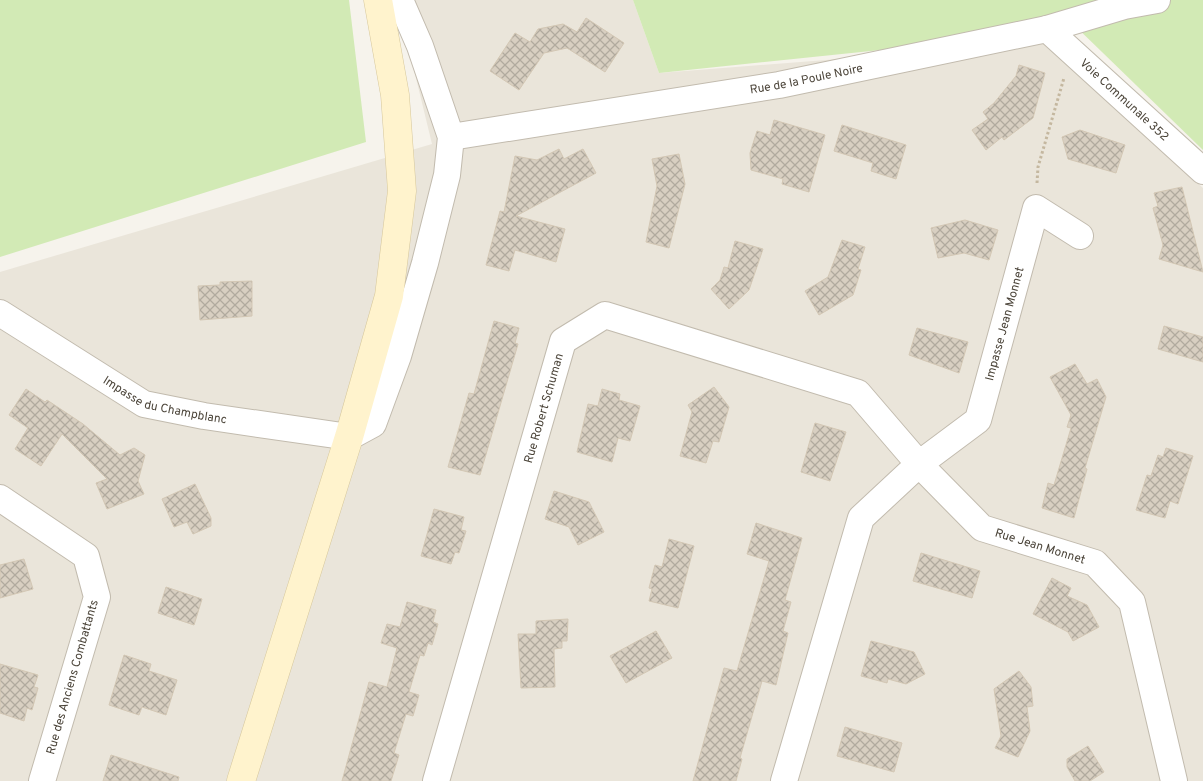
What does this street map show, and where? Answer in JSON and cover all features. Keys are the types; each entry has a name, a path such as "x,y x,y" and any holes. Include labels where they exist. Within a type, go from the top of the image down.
{"main road":[{"path":"241,781 349,437 389,296 402,191 395,95 378,0"}],"street":[{"path":"349,437 373,424 398,356 426,263 448,175 451,137 420,46 400,0"},
{"name":"Rue de la Poule Noire","path":"451,137 779,85 1047,29 1124,6 1156,0"},
{"name":"Voie Communale 352","path":"1047,29 1203,171"},
{"name":"Impasse Jean Monnet","path":"919,464 978,420 1036,208 1080,236"},
{"name":"Impasse du Champblanc","path":"0,313 144,404 204,416 349,437"},
{"name":"Rue Robert Schuman","path":"436,781 563,341 605,315 858,393 919,464"},
{"path":"784,781 860,518 919,464"},
{"name":"Rue Jean Monnet","path":"919,464 982,528 1095,563 1132,602 1174,781"},
{"name":"Rue des Anciens Combattants","path":"0,498 86,556 97,597 42,781"}],"path":[{"path":"1038,167 1072,51"}],"shaded area":[{"path":"397,0 633,0 659,73 1045,43 1203,188 1203,781 0,781 0,272 432,144"}],"green space":[{"path":"0,0 349,0 366,142 0,257"},
{"path":"633,0 1203,0 1203,150 1069,20 958,42 659,73"}],"building":[{"path":"586,18 624,43 605,72 567,48 544,53 519,90 490,71 515,33 530,42 538,29 563,24 577,32"},
{"path":"1019,65 1045,73 1033,118 1004,140 1002,137 986,150 972,130 988,119 983,112 994,103 1016,76"},
{"path":"774,120 825,135 809,192 782,184 783,179 751,170 750,153 757,131 770,135"},
{"path":"842,125 906,145 896,179 871,171 873,163 834,151"},
{"path":"1080,130 1125,145 1116,173 1068,159 1062,137"},
{"path":"559,149 564,159 583,149 596,173 516,216 565,229 556,262 515,250 509,271 486,265 500,211 504,212 515,156 537,160"},
{"path":"679,154 685,184 669,248 646,242 657,186 652,159"},
{"path":"1182,187 1203,272 1159,259 1163,245 1153,208 1158,206 1154,193"},
{"path":"965,220 998,230 989,260 964,253 938,258 931,228"},
{"path":"842,240 865,247 858,269 861,270 853,295 819,315 805,291 828,277"},
{"path":"735,241 763,249 749,290 729,309 711,289 720,280 724,267 728,268"},
{"path":"252,281 252,316 200,320 198,286 220,285 220,282"},
{"path":"494,321 519,328 515,343 518,344 480,475 448,467 469,393 474,394"},
{"path":"1164,326 1203,337 1203,362 1158,349"},
{"path":"917,328 968,342 959,373 909,355"},
{"path":"1075,364 1087,384 1097,379 1106,397 1085,468 1087,469 1074,518 1042,508 1048,483 1054,485 1071,428 1067,427 1071,415 1050,377"},
{"path":"714,387 729,407 719,442 713,441 706,463 680,456 692,412 688,405"},
{"path":"26,389 45,402 47,400 83,424 120,455 134,448 145,455 138,481 144,494 107,509 96,483 107,479 62,434 41,466 15,449 28,428 9,415"},
{"path":"602,389 620,394 619,400 640,406 630,441 618,438 612,462 577,452 588,404 598,406"},
{"path":"815,423 846,432 830,481 801,472"},
{"path":"1166,448 1193,456 1178,504 1170,501 1165,518 1136,510 1147,475 1151,476 1158,455 1163,457"},
{"path":"195,484 211,518 211,526 193,534 187,522 174,527 162,499"},
{"path":"554,491 589,502 604,532 578,545 569,527 545,519"},
{"path":"434,509 464,517 461,530 466,531 459,553 455,552 451,564 421,556"},
{"path":"756,523 802,538 785,600 791,602 783,631 788,633 776,685 762,681 740,758 742,759 736,781 693,781 724,668 737,671 769,561 747,554"},
{"path":"669,539 694,546 678,608 649,601 652,589 649,588 655,565 662,567"},
{"path":"921,553 980,571 972,598 913,581"},
{"path":"24,559 33,589 0,598 0,565"},
{"path":"1052,578 1071,588 1067,596 1087,605 1099,627 1073,641 1068,632 1033,614"},
{"path":"166,587 202,599 194,625 158,613"},
{"path":"407,602 436,610 433,622 438,624 432,645 428,643 424,656 420,655 409,692 419,695 413,716 406,714 394,753 399,755 391,781 342,781 369,682 387,687 397,648 381,643 387,624 400,627"},
{"path":"568,619 567,641 562,641 562,648 554,649 555,687 521,688 518,634 536,634 536,621"},
{"path":"656,631 672,658 626,683 610,656"},
{"path":"871,641 914,652 925,674 906,684 888,679 887,683 861,676"},
{"path":"124,655 151,664 149,671 177,680 166,715 142,707 139,715 109,705"},
{"path":"0,664 38,675 34,687 38,688 32,710 27,708 24,721 0,713"},
{"path":"1019,671 1031,687 1033,706 1027,707 1030,731 1018,757 995,748 1001,736 994,689"},
{"path":"845,727 902,743 894,772 837,756"},
{"path":"1088,746 1104,772 1090,781 1075,781 1067,767 1067,759"},
{"path":"111,755 179,777 178,781 103,781"}]}
